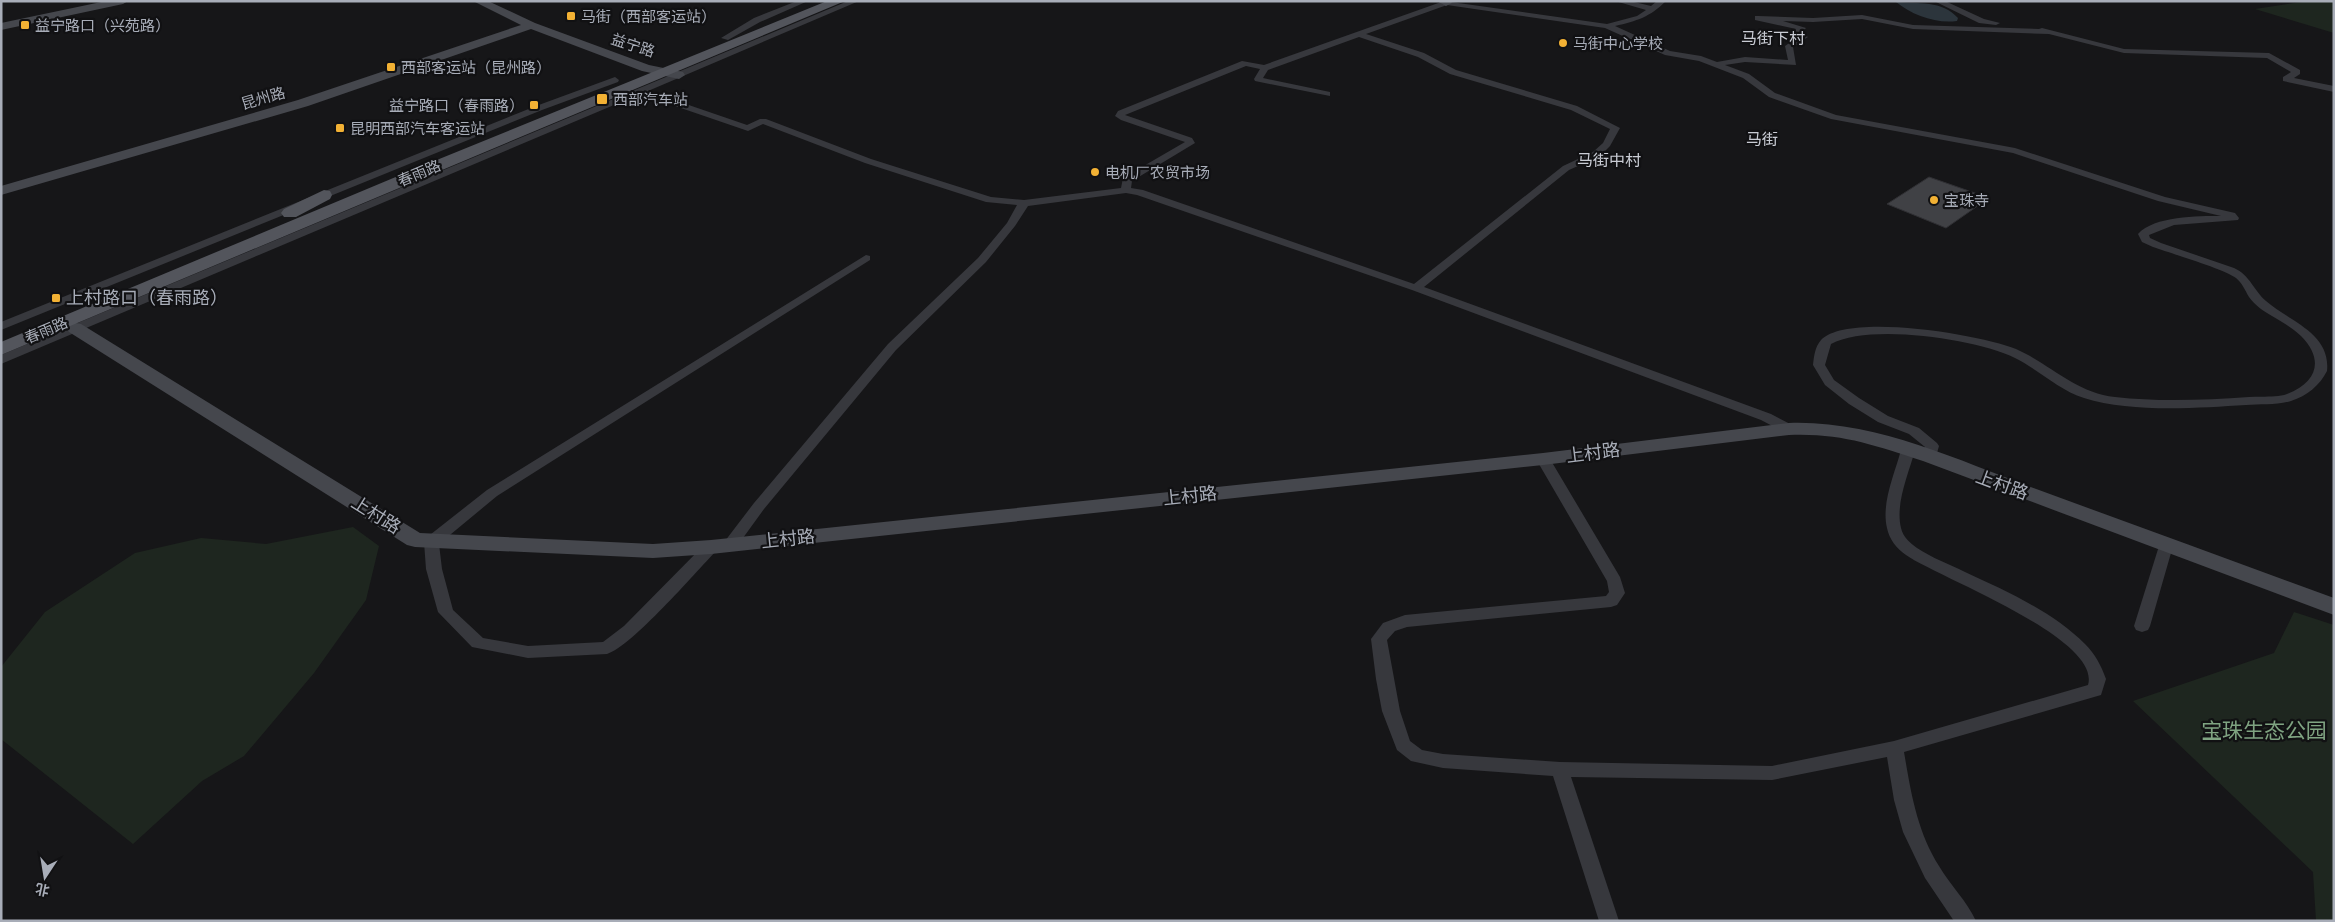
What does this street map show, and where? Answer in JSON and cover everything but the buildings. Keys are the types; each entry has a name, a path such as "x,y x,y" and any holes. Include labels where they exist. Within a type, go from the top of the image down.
{"main road":[{"name":"春雨路","path":"1,349 663,70 839,1"},
{"name":"春雨路","path":"1,338 516,127 615,80 663,70 725,38 819,2"},
{"path":"337,218 428,170"},
{"path":"231,243 324,195"}],"street":[{"path":"1,26 108,1"},
{"path":"1,26 123,1"},
{"name":"益宁路","path":"478,1 531,26 663,70"},
{"name":"益宁路","path":"498,1 542,22 663,70"},
{"path":"725,38 757,20 804,1"},
{"path":"1,360 639,91 663,70 855,1"},
{"path":"1618,1 1654,9"},
{"path":"1126,190 1127,180 1190,143 1189,140 1124,118 1120,116 1121,113 1244,63 1265,68 1360,35 1444,2 1586,25 1607,26 1630,22 1654,9 1662,1"},
{"path":"1938,1 1982,21 2049,32 2124,51 2269,56 2297,72 2286,79 2334,89"},
{"path":"1716,64 1729,59 1760,58 1781,63 1794,63 1789,46 1804,37 1795,33 1802,28 1758,18 1813,20 1862,17 1913,28 2049,32"},
{"name":"昆州路","path":"1,191 303,103 531,26"},
{"path":"1607,26 1668,53 1716,64 1746,76 1772,95 1820,113 2015,151 2162,198 2232,215 2234,218 2230,219 2188,221 2152,228 2143,234 2146,240 2157,245 2236,273 2248,284 2257,299 2315,342 2325,362 2324,372 2318,379 2301,393 2288,398 2165,404 2101,399 2081,394 2028,359 2007,350 1963,339 1923,333 1862,330 1840,333 1827,341 1821,351 1819,365 1829,382 1883,418 1914,431 1932,446 1930,458"},
{"path":"1360,35 1421,55 1453,72 1574,108 1615,128 1608,145 1594,157 1566,168 1416,288"},
{"path":"1265,68 1258,79 1327,94"},
{"path":"1,326 539,108 615,80"},
{"path":"639,91 748,128 763,121 868,161 990,200 1024,203 1126,190 1210,215 1416,288 1766,417 1789,429"},
{"path":"866,258 492,493 431,542 434,569 446,612 478,643 528,652 607,648 630,630 721,546 759,506 892,347 982,260 1011,224 1024,203"},
{"name":"上村路","path":"75,328 415,540 431,542 653,551 721,546 1543,459 1789,429 1819,428 1860,434 1908,450 2334,608"},
{"path":"1543,459 1579,523 1615,581 1617,593 1611,601 1405,621 1389,627 1379,639 1384,680 1391,711 1403,745 1417,756 1443,761 1560,769 1772,773 1894,748 2095,690 2098,680 2092,664 2071,640 2051,624 1958,574 1912,552 1894,531 1892,517 1908,450"},
{"path":"2142,626 2166,546"},
{"path":"1894,748 1907,816 1918,848 1935,879 1966,921"},
{"path":"1560,769 1609,921"}],"green space":[{"path":"2308,1 2334,1 2334,33 2255,9"},
{"path":"353,527 379,546 366,600 314,673 244,756 202,781 133,844 1,739 1,667 45,612 135,553 201,538 266,544"},
{"name":"宝珠生态公园","path":"2294,612 2334,625 2334,921 2316,921 2313,872 2133,701 2274,653"}],"shaded area":[{"path":"1896,2 1921,3 1945,8 1958,18 1957,21 1949,22 1933,20 1917,15"}],"place":[{"name":"马街（西部客运站）","path":"571,16"},
{"name":"益宁路口（兴苑路）","path":"25,25"},
{"name":"马街中心学校","path":"1563,43"},
{"name":"西部客运站（昆州路）","path":"391,67"},
{"name":"西部汽车站","path":"602,99"},
{"name":"益宁路口（春雨路）","path":"534,105"},
{"name":"昆明西部汽车客运站","path":"340,128"},
{"name":"电机厂农贸市场","path":"1095,172"},
{"name":"宝珠寺","path":"1934,200"},
{"name":"上村路口（春雨路）","path":"56,298"}],"district":[{"name":"马街下村","path":"1773,38"},
{"name":"马街","path":"1762,139"},
{"name":"马街中村","path":"1609,160"}]}
